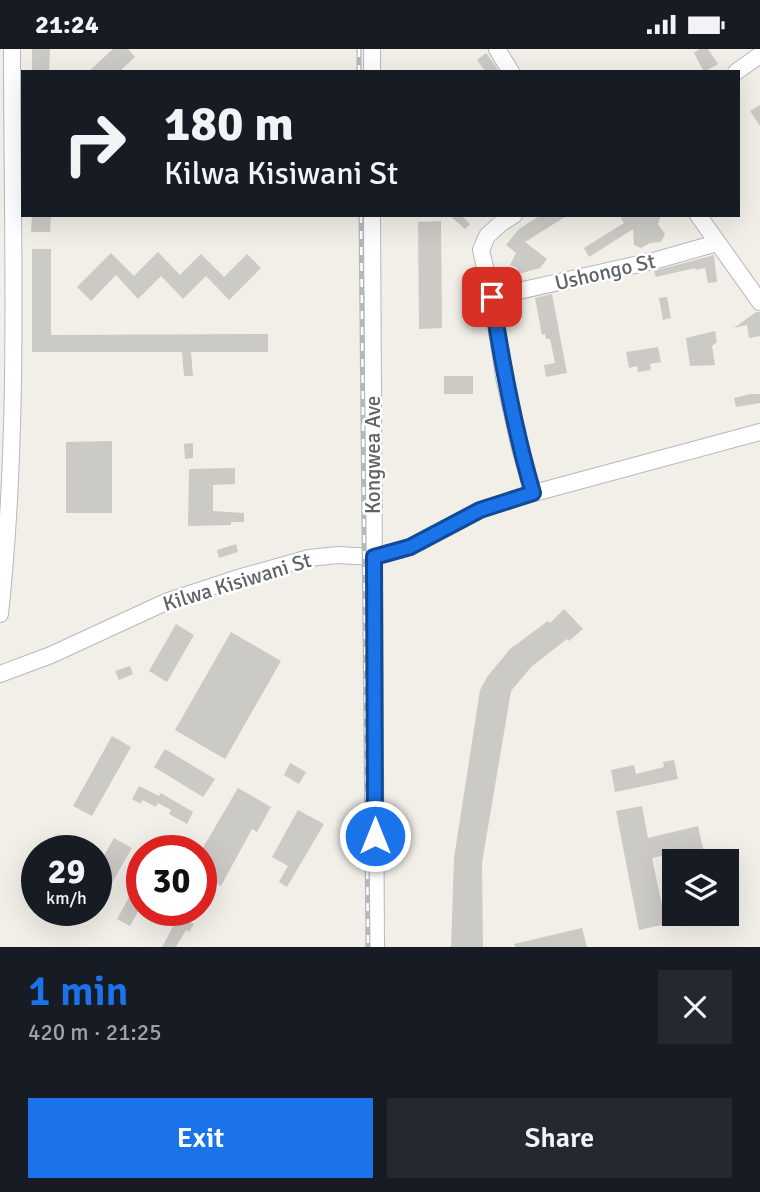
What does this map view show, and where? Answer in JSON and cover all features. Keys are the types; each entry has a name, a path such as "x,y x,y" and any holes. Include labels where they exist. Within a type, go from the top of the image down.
{"street":[{"path":"0,614 8,544 7,349 12,49"},
{"path":"372,49 372,70"},
{"path":"497,49 510,70"},
{"path":"739,70 760,55"},
{"name":"Kongwea Ave","path":"372,217 376,947"},
{"path":"511,217 487,236 481,250 492,297 504,377 533,493"},
{"path":"699,217 760,302"},
{"name":"Ushongo St","path":"492,297 657,260 717,243"},
{"name":"Kilwa Kisiwani St","path":"0,674 51,655 168,601 238,578 309,558 338,555 374,557 410,547 480,510 533,493 760,432"}],"building":[{"path":"32,49 50,49 49,70 32,70"},
{"path":"113,49 128,49 135,57 121,70 90,70"},
{"path":"699,49 708,49 718,64 703,70 694,53"},
{"path":"486,53 498,70 484,70 477,60"},
{"path":"760,105 760,126 750,111"},
{"path":"32,217 51,217 50,232 31,232"},
{"path":"451,217 463,217 470,224 465,229"},
{"path":"538,217 565,217 525,242 547,259 540,268 519,274 517,268 510,265 516,253 506,245 519,229"},
{"path":"620,217 660,217 658,224 665,234 661,242 650,243 641,248 634,245 633,229 589,257 584,248 624,223"},
{"path":"441,221 442,328 419,329 418,222"},
{"path":"32,249 51,249 51,335 268,334 268,352 191,352 193,376 184,376 182,352 32,352"},
{"path":"158,252 180,275 201,254 224,277 247,254 261,268 229,300 206,276 183,299 161,276 138,299 116,275 91,301 77,287 111,253 134,276"},
{"path":"714,255 717,282 708,283 705,268 656,277 654,271"},
{"path":"552,294 567,373 546,377 544,365 555,363 550,339 546,339 545,334 542,335 535,298"},
{"path":"667,297 671,318 663,320 659,298"},
{"path":"760,312 760,336 749,338 747,325 734,328"},
{"path":"715,331 717,342 712,346 715,365 690,366 686,338"},
{"path":"658,347 661,362 650,364 651,370 638,372 637,366 629,368 626,352"},
{"path":"444,376 473,376 473,394 444,394"},
{"path":"760,394 760,403 736,407 734,398"},
{"path":"112,441 112,513 66,513 66,442"},
{"path":"193,443 193,458 185,459 184,444"},
{"path":"235,468 235,484 213,485 213,511 244,513 244,522 188,526 189,469"},
{"path":"236,544 238,552 219,558 217,550"},
{"path":"564,609 583,629 531,667 511,691 482,863 483,947 451,947 454,858 480,690 510,649 548,621 550,623"},
{"path":"176,624 194,635 167,682 149,671"},
{"path":"231,632 281,661 225,759 175,730"},
{"path":"130,666 133,674 119,680 115,671"},
{"path":"112,736 131,747 92,816 73,806"},
{"path":"165,749 215,779 203,797 154,767"},
{"path":"674,760 678,779 615,792 611,770 634,765 636,774 664,767 663,762"},
{"path":"290,763 306,772 299,784 284,775"},
{"path":"139,786 159,796 161,793 193,812 187,824 169,814 171,810 158,803 156,807 142,800 141,804 132,799"},
{"path":"238,788 271,807 257,832 252,829 221,886 217,884 217,835 210,835"},
{"path":"642,806 648,838 698,826 703,849 662,849 662,856 652,858 662,905 662,925 639,930 616,811"},
{"path":"298,810 324,824 287,887 279,882 288,866 272,857"},
{"path":"114,838 126,845 126,858 112,883"},
{"path":"126,903 126,924 117,919"},
{"path":"173,926 193,926 189,932 186,930 176,947 162,947"},
{"path":"582,928 587,947 515,947 514,944"}],"railway":[{"path":"359,49 359,70"},
{"path":"361,217 368,947"}],"route":[{"path":"375,836 374,557 410,547 480,510 533,493 504,377 492,297"}]}
